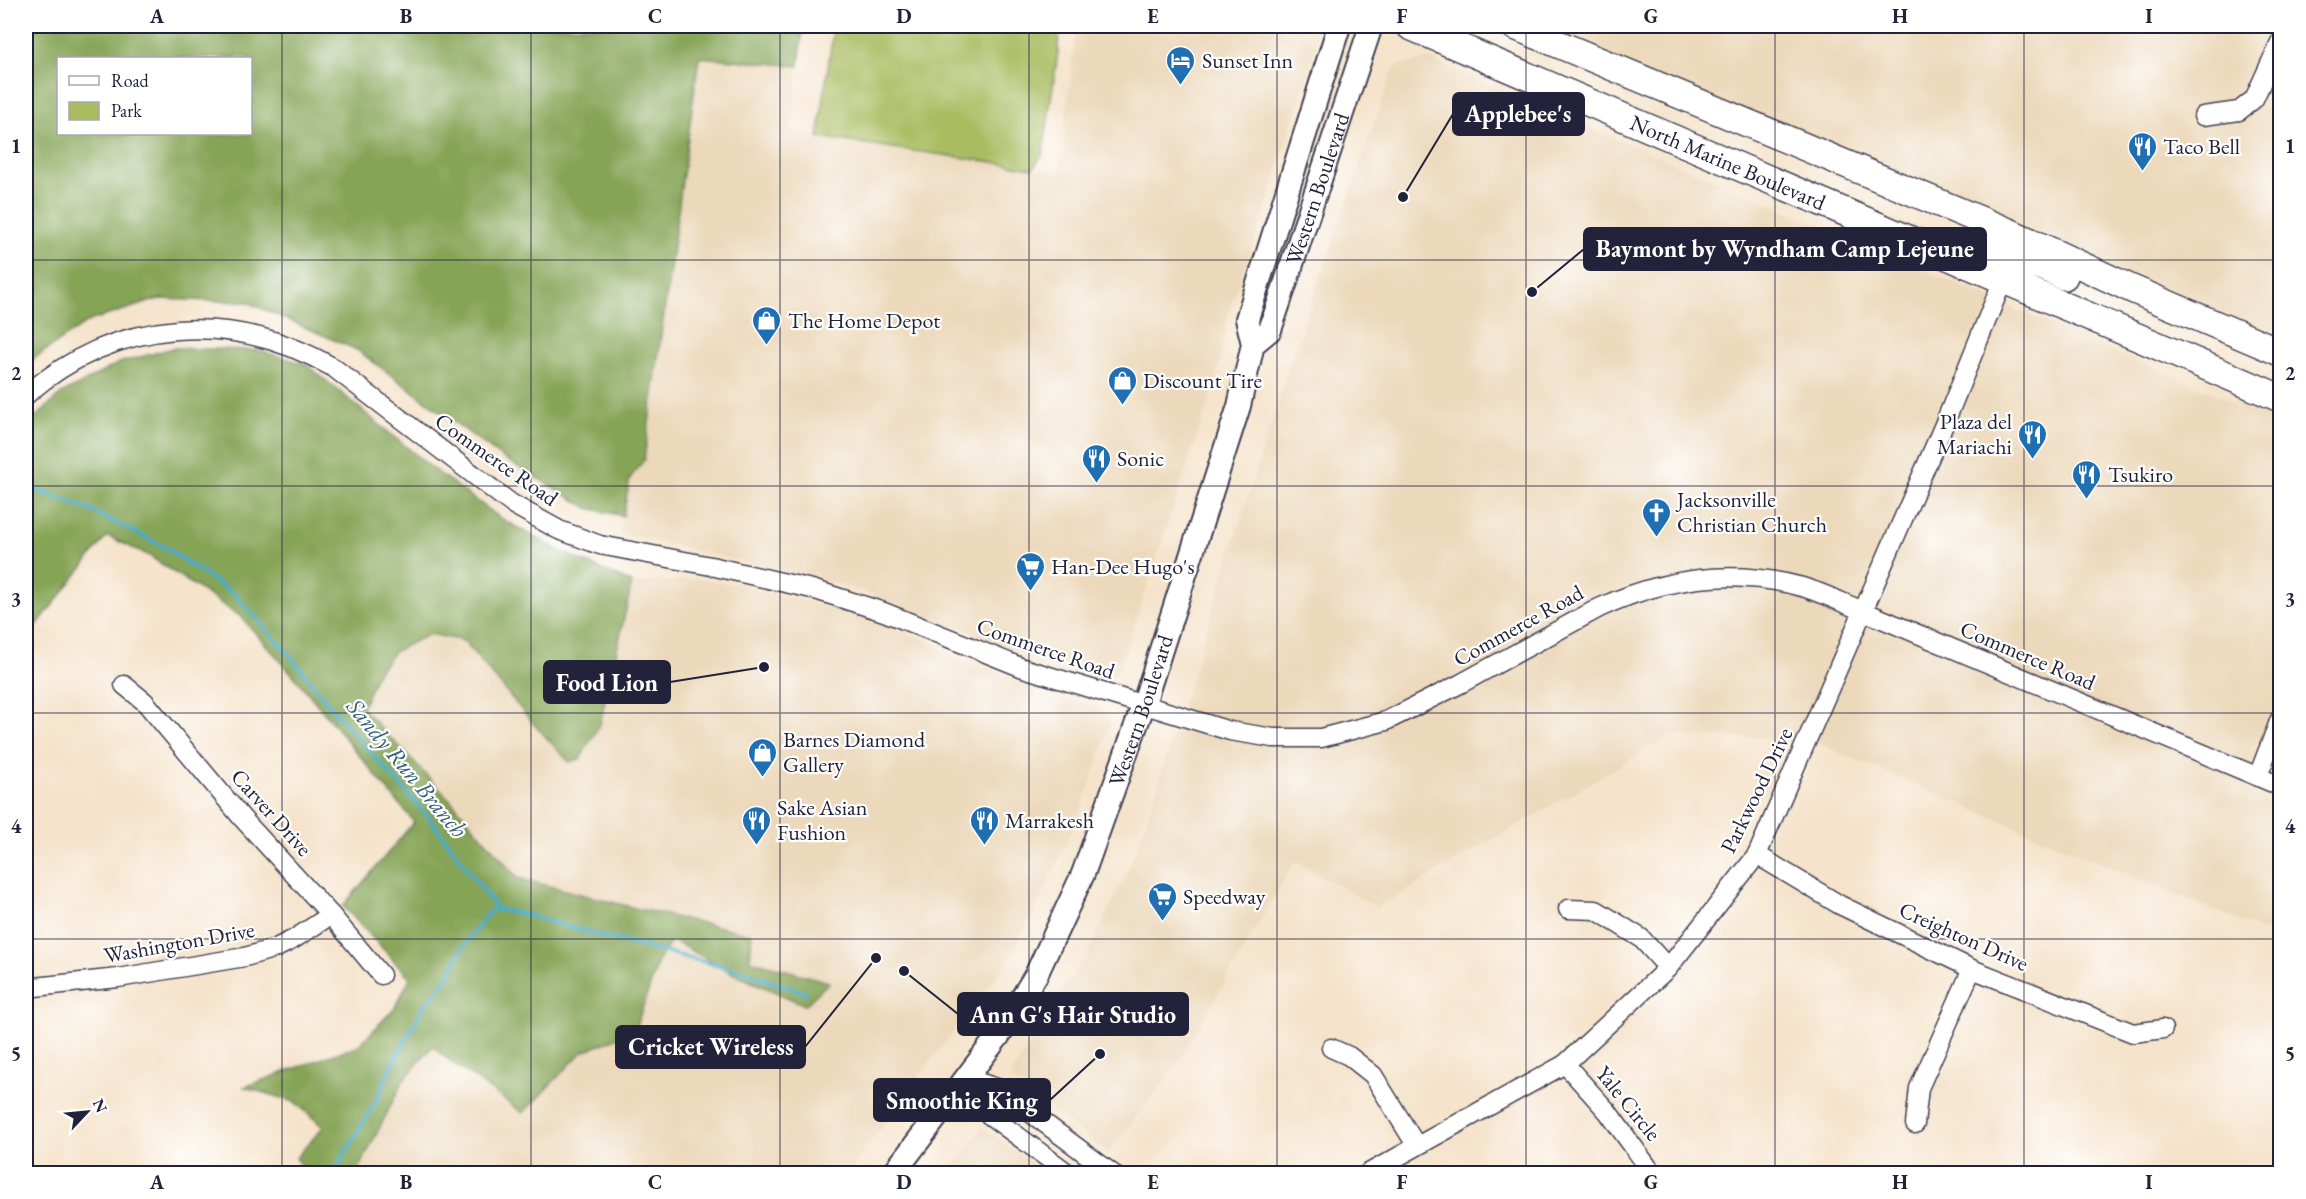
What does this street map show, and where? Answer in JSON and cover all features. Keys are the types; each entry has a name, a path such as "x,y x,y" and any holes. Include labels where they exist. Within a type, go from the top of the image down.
{"highway":[{"name":"North Marine Boulevard","path":"1410,26 2280,398"},
{"name":"North Marine Boulevard","path":"1515,26 2031,242 2132,289 2280,352"},
{"path":"1864,222 1936,239 1972,252 2000,252 2031,242"},
{"path":"2003,280 2016,267 2034,263 2092,288 2132,289"}],"main road":[{"name":"Western Boulevard","path":"893,1173 999,1035 1036,975 1083,874 1143,706 1239,406 1253,344 1247,319 1339,26"},
{"name":"Western Boulevard","path":"1253,344 1270,330 1371,26"}],"street":[{"path":"2203,116 2239,111 2254,99 2280,42"},
{"name":"Parkwood Drive","path":"1367,1173 1565,1064 1668,968 1757,855 1946,420 2003,280"},
{"name":"Commerce Road","path":"26,394 57,370 82,356 138,335 164,330 220,330 278,342 307,353 334,368 512,504 559,530 600,545 711,566 812,589 884,612 1023,668 1188,720 1246,734 1273,738 1321,738 1369,727 1395,717 1625,596 1671,582 1713,578 1753,579 1804,588 1863,611 2280,786"},
{"name":"Carver Drive","path":"124,685 145,702 242,818 331,915 381,975"},
{"path":"2258,776 2280,719"},
{"name":"Creighton Drive","path":"1757,855 1840,905 1972,969 2133,1034 2163,1029"},
{"path":"1568,909 1596,910 1641,938 1668,968"},
{"name":"Washington Drive","path":"26,988 118,978 245,957 285,944 331,915"},
{"path":"1915,1124 1919,1088 1972,969"},
{"path":"1331,1048 1349,1056 1373,1076 1416,1145"},
{"name":"Yale Circle","path":"1565,1064 1608,1112 1653,1173"},
{"path":"966,1078 984,1111 1069,1173"},
{"path":"966,1078 997,1088 1113,1173"}],"shaded area":[{"path":"1076,26 1314,26 1317,45 1266,208 1228,315 1218,374 1118,673 1105,679 1027,654 854,588 620,533 630,478 645,460 699,56 799,66 791,128 818,137 1060,172"},
{"path":"1515,26 2280,26 2280,352"},
{"path":"1430,59 2280,422 2280,938 1807,739 1670,736 1377,908 1295,861 1177,1064 1108,1153 1010,1077 1055,1001 1086,958 1134,856 1286,376 1394,67"},
{"path":"696,579 740,584 853,614 923,639 962,662 1102,709 1111,722 1080,813 1031,918 1004,967 946,1040 848,1173 357,1174 403,1081 433,1046 446,1058 523,1113 581,1053 635,1030 659,959 672,940 738,976 805,1005 829,982 750,960 751,934 639,909 518,878 455,805 361,708 377,673 395,651 430,634 464,641 531,721 569,762 581,759 600,724 632,583"},
{"path":"983,1127 1047,1173 948,1173"}],"green space":[{"path":"26,26 803,26 799,66 699,57 644,460 630,478 623,516 588,508 503,458 357,350 247,302 159,299 89,321 26,364"},
{"path":"834,26 1059,26 1058,52 1043,154 1033,168 818,137"},
{"path":"173,348 257,350 306,364 432,468 502,519 560,551 632,583 600,724 580,759 569,762 531,721 464,641 430,634 395,651 377,673 362,708 455,805 518,878 639,909 752,934 750,960 829,982 805,1005 738,976 672,940 659,959 635,1030 581,1053 523,1113 446,1058 433,1046 403,1081 357,1173 307,1173 296,1158 323,1127 295,1102 244,1087 359,1045 394,1009 410,978 343,906 414,822 293,675 240,616 148,555 107,536 26,639 26,426 61,394 119,363"}],"waterway":[{"name":"Sandy Run Branch","path":"26,486 88,509 166,548 235,595 288,653 334,711 431,820 497,909"},
{"name":"Sandy Run Branch","path":"333,1174 379,1096 389,1071 424,1006 447,979 462,948 489,912 497,909 527,915 741,971 806,993"}],"place":[{"name":"Sunset Inn","path":"1181,86"},
{"name":"Taco Bell","path":"2142,172"},
{"name":"Applebee's","path":"1403,197"},
{"name":"Baymont by Wyndham Camp Lejeune","path":"1532,292"},
{"name":"The Home Depot","path":"767,346"},
{"name":"Discount Tire","path":"1122,406"},
{"name":"Plaza del Mariachi","path":"2033,460"},
{"name":"Sonic","path":"1096,484"},
{"name":"Tsukiro","path":"2087,500"},
{"name":"Jacksonville Christian Church","path":"1656,538"},
{"name":"Han-Dee Hugo's","path":"1030,592"},
{"name":"Food Lion","path":"764,667"},
{"name":"Barnes Diamond Gallery","path":"762,778"},
{"name":"Sake Asian Fushion","path":"756,846"},
{"name":"Marrakesh","path":"984,846"},
{"name":"Speedway","path":"1162,922"},
{"name":"Cricket Wireless","path":"876,958"},
{"name":"Ann G's Hair Studio","path":"904,971"},
{"name":"Smoothie King","path":"1100,1054"}]}
